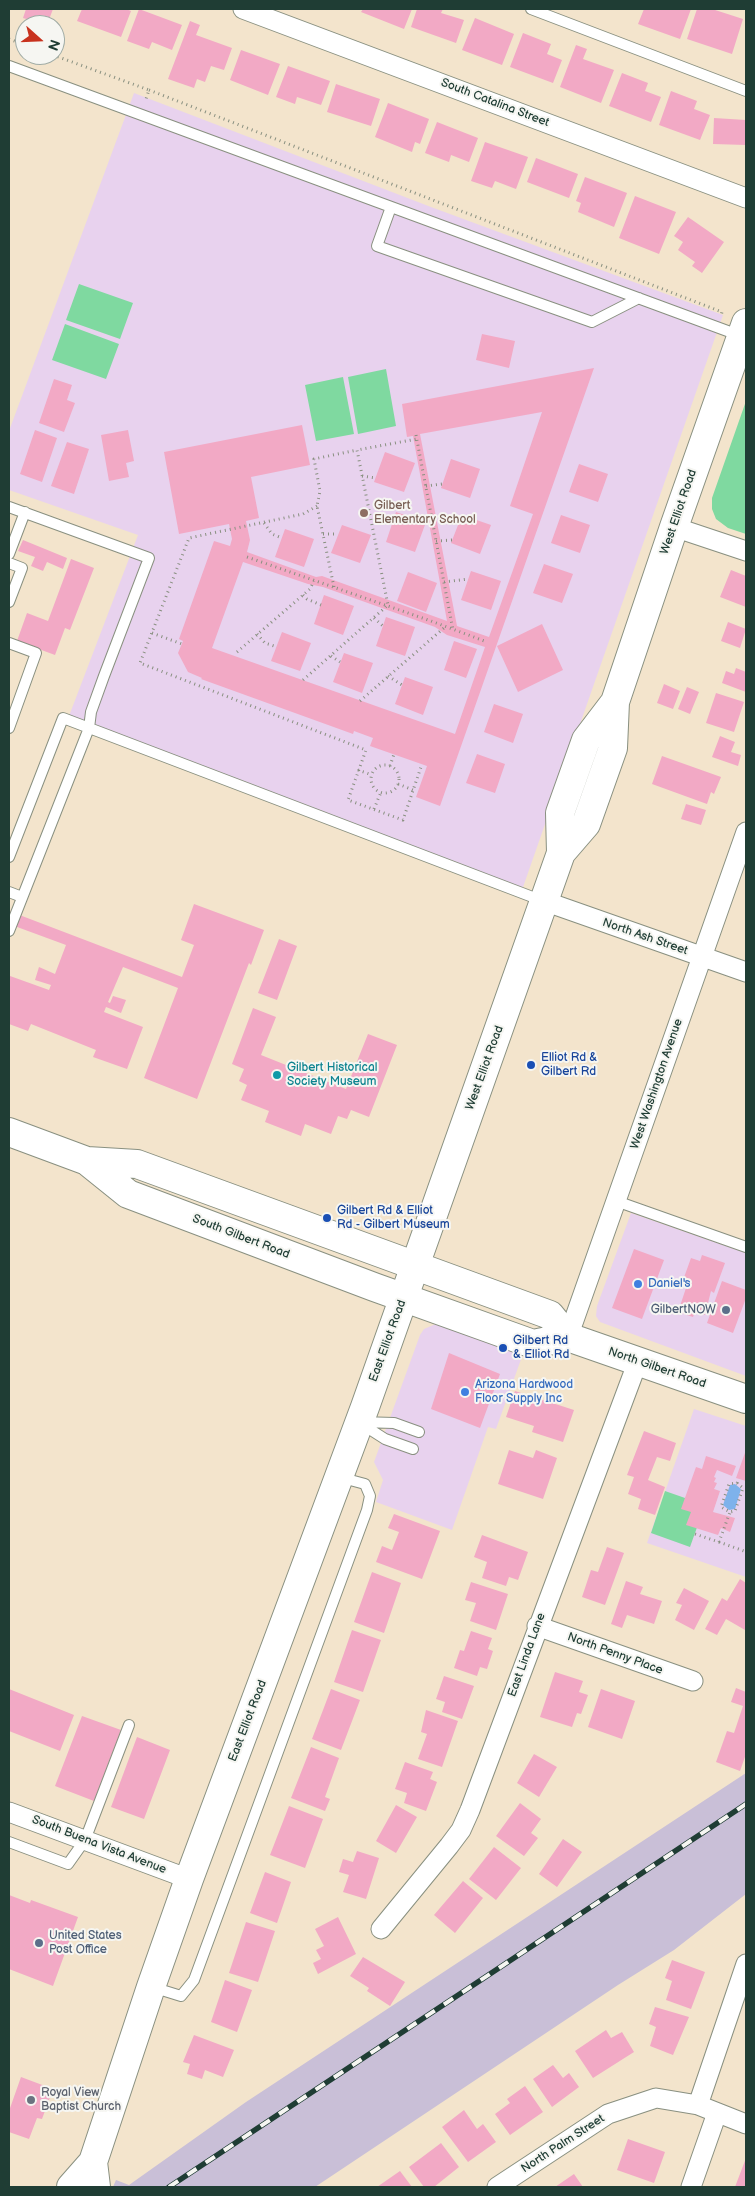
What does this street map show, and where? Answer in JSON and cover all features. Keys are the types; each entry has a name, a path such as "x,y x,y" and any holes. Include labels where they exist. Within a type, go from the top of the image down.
{"main road":[{"name":"West Elliot Road","path":"409,1282 561,852 560,813 586,740 615,702 674,527 744,330"},
{"name":"South Gilbert Road","path":"9,1132 87,1162 128,1194 409,1282"},
{"path":"409,1282 550,1315 568,1337"},
{"name":"East Elliot Road","path":"71,2187 72,2183 95,2174 151,1987 189,1879 339,1477 409,1282"},
{"name":"North Gilbert Road","path":"568,1337 746,1399"}],"street":[{"name":"South Catalina Street","path":"243,9 746,198"},
{"path":"674,527 746,551"},
{"name":"West Washington Avenue","path":"568,1337 746,832"},
{"name":"North Ash Street","path":"544,901 746,972"},
{"name":"East Linda Lane","path":"381,1930 460,1830 470,1810 537,1626 638,1361"},
{"name":"North Penny Place","path":"537,1626 693,1681"},
{"name":"South Buena Vista Avenue","path":"9,1812 189,1879"},
{"path":"698,2105 746,1964"},
{"name":"North Palm Street","path":"497,2187 608,2114 656,2098 698,2105 746,2124"},
{"path":"691,2187 717,2113"}],"lane":[{"path":"530,9 746,91"},
{"path":"9,66 717,327 744,330"},
{"path":"391,207 377,246 592,322 639,298"},
{"path":"9,506 148,558 91,712 89,728 9,931"},
{"path":"9,554 24,512"},
{"path":"9,564 22,568 9,602"},
{"path":"9,643 36,652 9,728"},
{"path":"9,857 63,718 544,901"},
{"path":"9,892 22,897"},
{"path":"616,1201 746,1245"},
{"path":"359,1422 394,1423 419,1432"},
{"path":"359,1422 385,1439 413,1449"},
{"path":"151,1987 180,1996 187,1990 194,1980 218,1915 367,1510 370,1496 365,1484 339,1477"},
{"path":"9,1842 68,1864 85,1840 129,1725"}],"path":[{"path":"65,59 149,90 722,312 717,327"},
{"path":"141,115 149,90"},
{"path":"334,587 317,506 320,491 314,459 416,437 453,630"},
{"path":"357,450 388,605"},
{"path":"362,476 376,478"},
{"path":"426,486 442,484"},
{"path":"317,506 303,514 189,538 140,663 366,750 348,800 403,820 422,764"},
{"path":"264,523 272,534 282,538"},
{"path":"323,534 338,534"},
{"path":"436,541 453,540"},
{"path":"247,558 388,605 487,642"},
{"path":"444,582 468,579"},
{"path":"237,652 310,589 314,581"},
{"path":"303,595 306,600 321,605"},
{"path":"303,680 388,605"},
{"path":"374,618 383,626"},
{"path":"360,700 445,627"},
{"path":"152,633 182,644"},
{"path":"257,634 265,643 277,647"},
{"path":"331,656 340,662"},
{"path":"388,676 402,685"},
{"path":"390,766 394,754"},
{"path":"390,766 398,774 398,784 389,793 381,792 373,787 372,775 377,767 390,766"},
{"path":"358,770 372,775"},
{"path":"398,784 413,790"},
{"path":"374,809 381,792"},
{"path":"738,1481 743,1488 735,1511 730,1512 721,1507 729,1484 738,1481"},
{"path":"719,1542 730,1512"},
{"path":"694,1534 744,1551"}],"shaded area":[{"name":"Gilbert Elementary School","path":"134,93 431,207 723,315 522,890 69,716 138,535 9,490 9,431"},
{"path":"631,1213 746,1253 746,1376 600,1322 596,1316 597,1306"},
{"path":"438,1323 524,1351 496,1429 488,1427 452,1530 376,1502 383,1480 374,1462 420,1335 424,1329"},
{"path":"694,1409 746,1426 746,1577 647,1543"},
{"path":"746,1773 746,1894 674,1950 618,1985 315,2187 113,2187 116,2180 129,2185 246,2102"}],"green space":[{"path":"79,284 133,303 120,339 66,320"},
{"path":"65,324 119,344 106,379 52,360"},
{"path":"386,369 396,426 358,434 348,377"},
{"path":"343,377 354,434 316,441 305,385"},
{"path":"746,401 746,534 728,528 716,519 712,509 712,498"},
{"path":"665,1491 705,1505 690,1547 651,1533"}],"water":[{"path":"735,1484 741,1489 735,1509 729,1510 723,1505 730,1485"}],"building":[{"path":"26,9 53,9 51,15 24,15"},
{"path":"82,9 126,9 131,11 121,37 77,21"},
{"path":"139,9 182,25 172,50 152,42 149,49 127,41"},
{"path":"363,9 412,9 404,29 361,12"},
{"path":"417,9 443,9 441,13 464,20 456,43 411,27"},
{"path":"644,9 691,9 680,39 638,24"},
{"path":"697,9 712,9 743,19 732,54 687,39"},
{"path":"475,18 514,34 502,65 462,50"},
{"path":"190,21 200,25 196,35 232,48 224,70 211,66 205,82 197,79 194,88 168,79"},
{"path":"523,33 551,44 547,54 562,60 553,83 510,67"},
{"path":"576,45 587,49 583,59 614,70 601,103 560,87"},
{"path":"241,50 280,64 268,95 230,80"},
{"path":"288,66 330,81 321,105 297,97 295,104 276,97"},
{"path":"622,73 648,83 645,91 661,97 651,122 609,106"},
{"path":"336,84 380,99 371,126 327,112"},
{"path":"671,91 697,101 694,109 710,115 700,140 659,125"},
{"path":"388,103 429,119 420,144 415,142 412,152 375,137"},
{"path":"714,118 746,120 746,145 713,144"},
{"path":"437,122 478,138 469,162 451,155 449,162 425,153"},
{"path":"485,142 528,157 516,189 495,181 492,188 471,181"},
{"path":"536,158 578,174 569,198 527,182"},
{"path":"585,177 627,193 614,227 578,212 581,203 576,201"},
{"path":"635,196 676,212 659,254 619,238"},
{"path":"688,217 724,242 702,273 692,266 695,262 678,250 683,242 674,236"},
{"path":"482,334 515,341 509,368 476,360"},
{"path":"594,368 440,806 416,797 427,766 370,746 373,738 354,731 353,734 201,679 188,672 178,653 183,641 179,639 214,541 230,546 232,539 229,524 179,534 164,452 302,425 310,465 251,477 259,518 246,521 250,540 247,552 316,577 322,576 447,621 413,436 407,437 402,404","holes":["542,412 510,506 533,514 489,637 457,626 420,434","243,562 308,584 323,587 435,627 447,635 485,647 455,734 212,648"]},
{"path":"54,379 72,385 67,400 75,403 64,432 39,423"},
{"path":"35,430 57,438 42,482 20,474"},
{"path":"128,430 134,461 126,463 129,477 109,481 101,435"},
{"path":"67,442 89,449 74,494 51,486"},
{"path":"385,452 415,463 404,492 374,482"},
{"path":"451,459 480,469 470,498 441,488"},
{"path":"579,464 608,474 598,502 569,492"},
{"path":"396,512 426,522 415,552 386,542"},
{"path":"462,515 491,525 480,554 451,543"},
{"path":"561,515 590,525 580,553 551,543"},
{"path":"342,525 371,535 360,563 331,553"},
{"path":"285,529 314,539 304,567 275,557"},
{"path":"23,540 67,558 63,569 47,562 43,571 31,566 35,557 18,551"},
{"path":"71,559 94,568 70,630 65,628 55,655 17,641 27,613 48,621"},
{"path":"544,564 573,574 562,603 533,593"},
{"path":"731,570 746,576 746,607 720,597"},
{"path":"471,571 501,581 491,610 461,600"},
{"path":"408,572 437,583 426,612 397,601"},
{"path":"324,595 354,606 343,635 314,624"},
{"path":"386,617 415,627 405,656 376,646"},
{"path":"728,622 746,629 740,648 721,641"},
{"path":"542,624 563,670 518,692 497,646"},
{"path":"282,632 311,643 300,671 271,661"},
{"path":"454,641 477,649 466,678 444,670"},
{"path":"344,653 373,663 362,693 333,682"},
{"path":"736,668 746,672 746,692 722,683 726,671 734,674"},
{"path":"405,677 433,687 423,715 395,704"},
{"path":"664,684 680,691 673,709 657,703"},
{"path":"687,687 699,692 690,714 678,709"},
{"path":"716,693 744,702 734,732 706,723"},
{"path":"494,704 523,714 513,743 484,732"},
{"path":"720,736 735,742 731,752 741,755 738,766 712,757"},
{"path":"477,754 505,764 495,793 466,783"},
{"path":"662,756 721,777 714,794 711,792 707,804 652,784"},
{"path":"686,804 706,810 701,825 681,819"},
{"path":"194,904 264,930 251,965 249,963 197,1099 144,1078 178,988 123,967 108,1002 110,1003 113,996 126,1000 121,1013 106,1007 104,1012 143,1027 127,1069 93,1057 96,1050 31,1024 28,1031 9,1024 10,976 49,990 51,985 35,980 39,967 55,974 66,945 9,924 9,911 182,977 194,945 181,940"},
{"path":"279,939 297,946 277,1000 258,993"},
{"name":"Gilbert Historical Society Museum","path":"253,1008 276,1017 261,1055 346,1089 368,1034 397,1045 369,1117 351,1110 347,1119 338,1116 331,1134 305,1124 301,1136 265,1122 269,1111 241,1100 247,1085 239,1081 244,1069 232,1064"},
{"name":"Daniel's","path":"634,1249 664,1260 642,1319 612,1308"},
{"path":"702,1255 725,1263 714,1293 711,1291 705,1315 695,1312 693,1317 678,1312 687,1285 682,1283 691,1258 700,1261"},
{"name":"GilbertNOW","path":"722,1281 746,1290 746,1298 733,1333 707,1323"},
{"name":"Arizona Hardwood Floor Supply Inc","path":"449,1353 500,1374 480,1428 431,1409"},
{"path":"515,1391 574,1410 563,1442 532,1432 534,1426 506,1417"},
{"path":"644,1431 676,1443 670,1461 657,1457 648,1480 665,1487 655,1515 638,1509 641,1499 628,1494 634,1477 627,1475"},
{"path":"509,1450 533,1458 536,1450 557,1458 543,1499 498,1484"},
{"path":"746,1450 746,1481 736,1478"},
{"path":"706,1456 736,1466 732,1476 717,1470 714,1477 716,1478 714,1482 717,1483 714,1489 720,1491 713,1512 735,1518 730,1532 721,1528 718,1535 686,1525 691,1512 681,1509 696,1467 702,1469"},
{"path":"394,1514 440,1531 422,1579 376,1562 382,1546 392,1550 399,1532 388,1528"},
{"path":"482,1535 528,1552 518,1580 509,1577 506,1586 482,1578 487,1562 474,1557"},
{"path":"607,1547 624,1553 605,1605 582,1597 591,1570 598,1572"},
{"path":"372,1572 401,1583 384,1633 354,1622"},
{"path":"740,1579 746,1583 745,1630 726,1619 717,1635 705,1629 722,1598 727,1601"},
{"path":"626,1581 643,1587 640,1594 662,1601 654,1624 627,1615 622,1628 611,1624"},
{"path":"471,1582 508,1594 496,1630 470,1621 476,1603 465,1600"},
{"path":"684,1588 709,1601 694,1630 675,1620 682,1605 676,1603"},
{"path":"352,1630 381,1640 363,1692 334,1682"},
{"path":"471,1631 492,1638 488,1649 493,1651 487,1669 480,1667 477,1676 454,1668 460,1650 464,1651"},
{"path":"555,1672 583,1681 579,1692 588,1695 581,1714 577,1713 572,1727 540,1717"},
{"path":"444,1676 474,1686 462,1719 442,1712 445,1702 436,1699"},
{"path":"736,1688 746,1692 746,1754 740,1771 716,1762 727,1731 734,1733 743,1706 731,1702"},
{"path":"9,1689 74,1715 60,1751 9,1731"},
{"path":"331,1689 360,1700 341,1750 312,1739"},
{"path":"601,1689 635,1701 622,1739 588,1727"},
{"path":"426,1710 458,1721 442,1767 418,1759 427,1734 421,1732"},
{"path":"82,1716 121,1730 94,1801 55,1786"},
{"path":"137,1737 170,1750 144,1819 111,1807"},
{"path":"311,1747 339,1758 325,1797 330,1799 325,1811 291,1798"},
{"path":"534,1754 557,1767 539,1797 517,1783"},
{"path":"405,1762 433,1772 430,1779 437,1782 426,1811 404,1803 407,1793 395,1789"},
{"path":"520,1803 541,1819 531,1833 538,1838 524,1856 496,1836"},
{"path":"396,1805 417,1817 396,1853 376,1841"},
{"path":"289,1806 323,1819 305,1868 270,1855"},
{"path":"563,1839 582,1852 557,1887 539,1874"},
{"path":"494,1847 521,1868 496,1900 469,1879"},
{"path":"357,1851 379,1858 366,1899 343,1892 349,1875 339,1872 343,1859 353,1862"},
{"path":"265,1872 291,1882 277,1923 250,1913"},
{"path":"463,1881 483,1898 455,1933 434,1915"},
{"name":"United States Post Office","path":"9,1895 30,1903 31,1900 78,1917 53,1986 9,1969"},
{"path":"338,1917 356,1954 318,1974 313,1963 321,1959 316,1950 324,1946 315,1929"},
{"path":"246,1922 275,1931 258,1982 229,1973"},
{"path":"363,1957 405,1982 390,2006 367,1991 369,1988 350,1976"},
{"path":"672,1960 705,1972 691,2009 666,2000 672,1981 665,1978"},
{"path":"225,1980 252,1990 237,2032 211,2022"},
{"path":"655,2007 689,2017 673,2055 650,2046 656,2027 649,2024"},
{"path":"606,2030 611,2038 622,2032 634,2052 593,2078 575,2051"},
{"path":"194,2035 234,2050 223,2077 205,2070 202,2079 187,2074 190,2064 183,2062"},
{"path":"553,2065 563,2078 569,2073 579,2087 552,2107 533,2079"},
{"name":"Royal View Baptist Church","path":"21,2077 53,2089 42,2119 37,2118 29,2139 9,2132 9,2111"},
{"path":"525,2086 543,2112 510,2135 495,2114 510,2103 507,2099"},
{"path":"464,2110 477,2129 483,2124 496,2142 468,2162 442,2127"},
{"path":"628,2139 665,2152 654,2183 617,2170"},
{"path":"441,2143 459,2167 434,2187 424,2187 409,2167"},
{"path":"746,2158 746,2187 735,2187"},
{"path":"400,2171 412,2187 377,2187"},
{"path":"574,2174 583,2187 555,2187"}],"railway":[{"path":"169,2187 746,1804"}],"place":[{"name":"Gilbert Elementary School","path":"364,513"},
{"name":"Elliot Rd & Gilbert Rd","path":"531,1065"},
{"name":"Gilbert Historical Society Museum","path":"277,1075"},
{"name":"Gilbert Rd & Elliot Rd - Gilbert Museum","path":"327,1218"},
{"name":"Daniel's","path":"638,1284"},
{"name":"GilbertNOW","path":"726,1310"},
{"name":"Gilbert Rd & Elliot Rd","path":"503,1348"},
{"name":"Arizona Hardwood Floor Supply Inc","path":"465,1392"},
{"name":"United States Post Office","path":"39,1943"},
{"name":"Royal View Baptist Church","path":"31,2100"}]}
